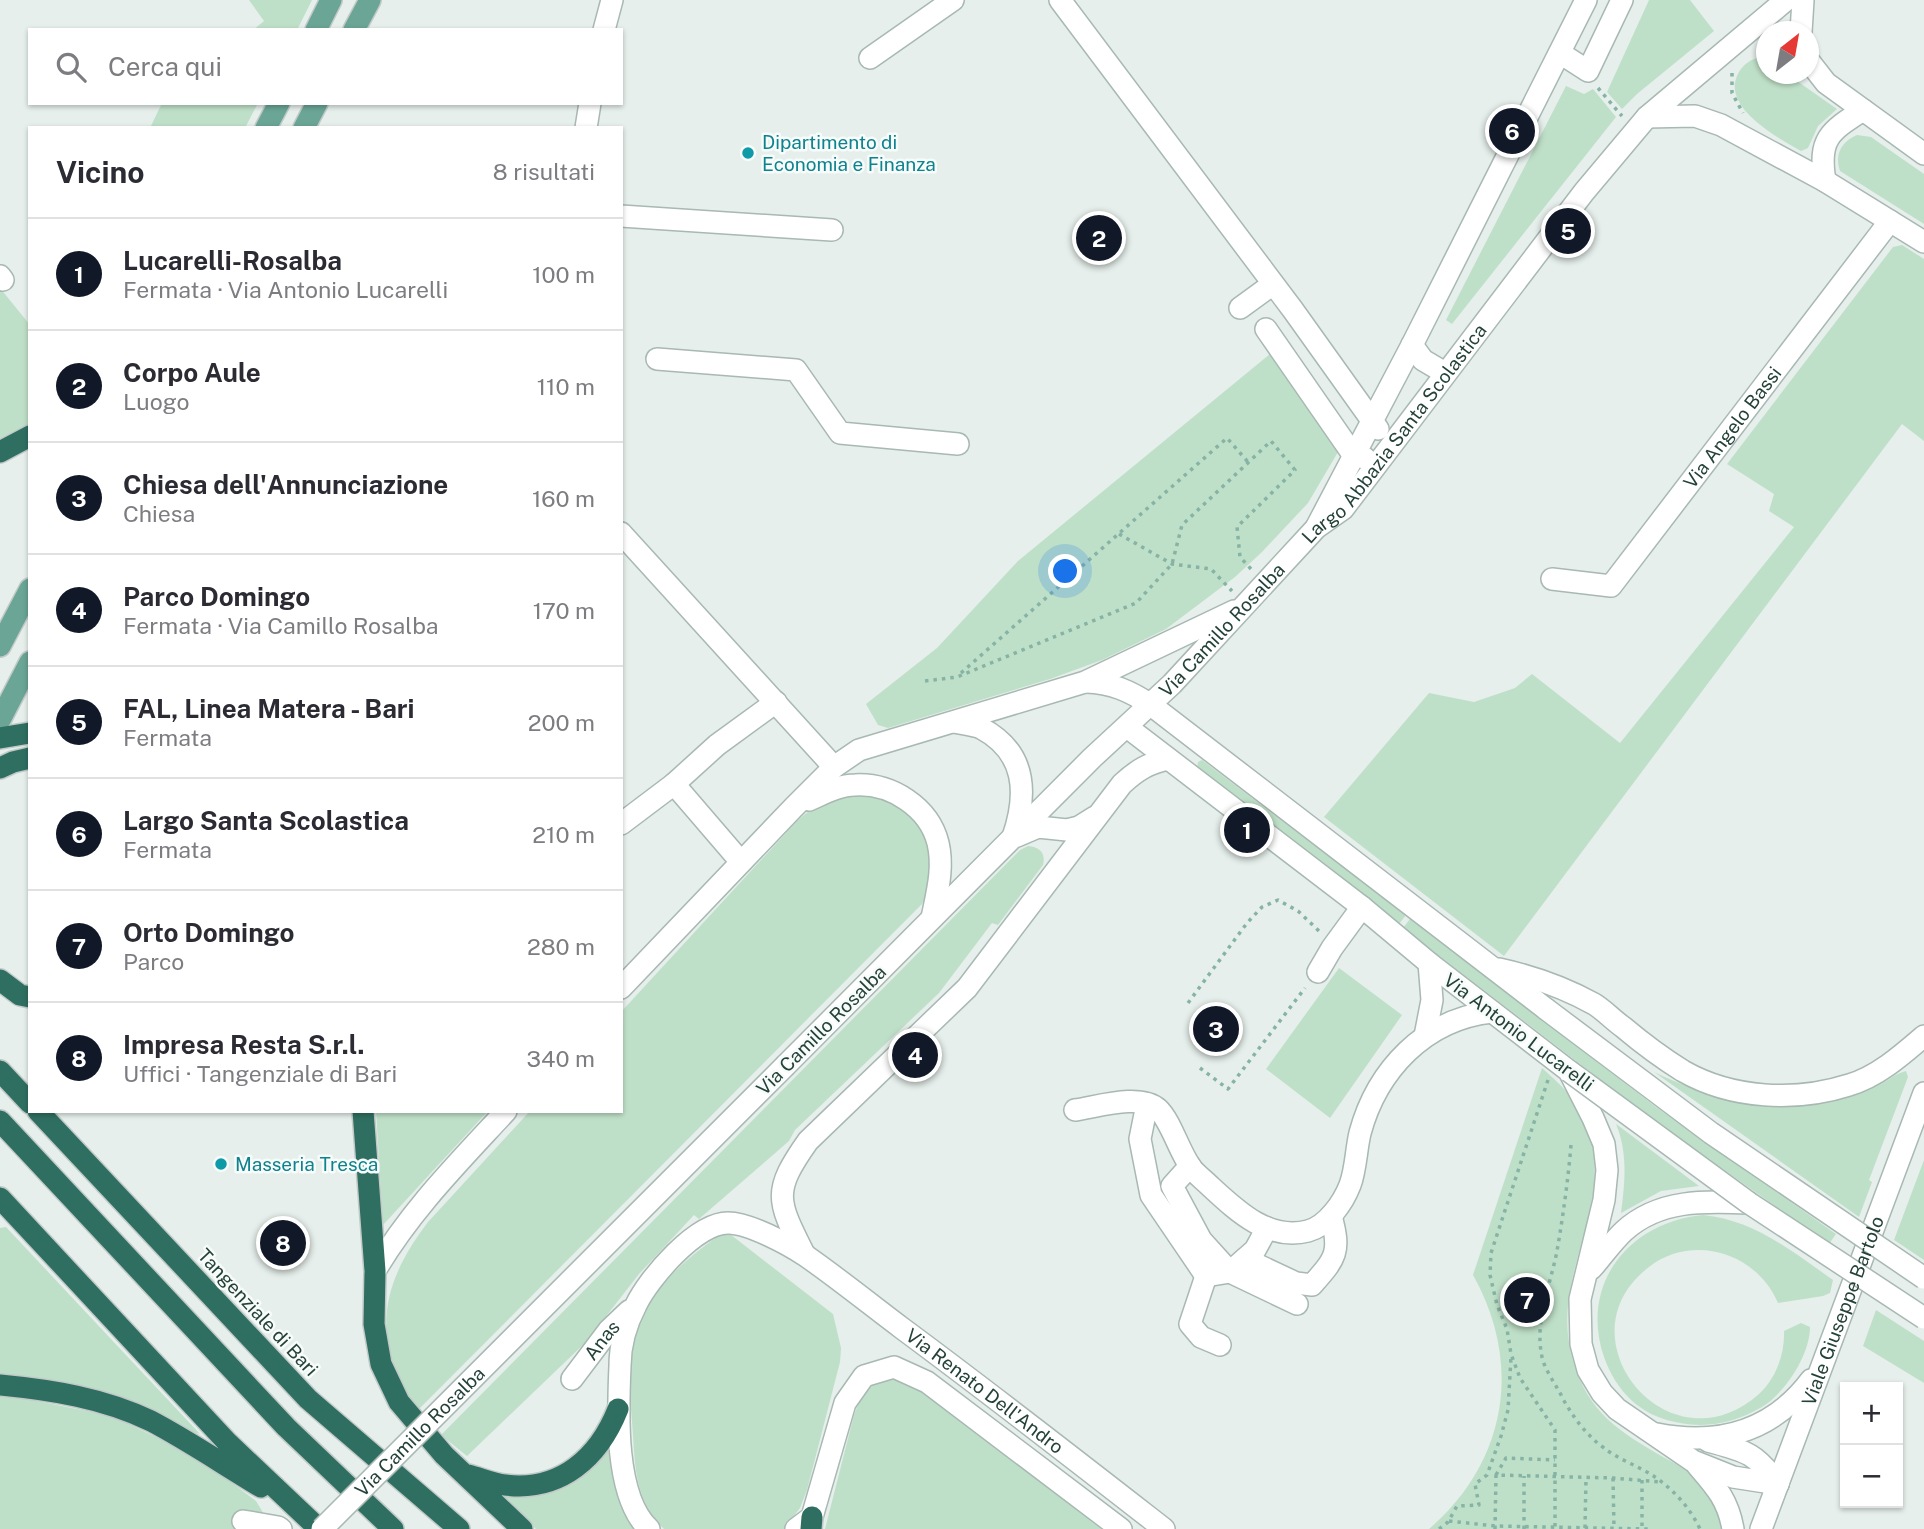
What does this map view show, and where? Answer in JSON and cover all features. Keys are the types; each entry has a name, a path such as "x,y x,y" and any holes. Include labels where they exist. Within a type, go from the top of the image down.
{"highway":[{"path":"0,452 28,437"},
{"path":"0,738 28,733"},
{"path":"0,768 28,758"},
{"path":"0,980 20,995 28,997"},
{"path":"0,1071 28,1101"},
{"name":"Tangenziale di Bari","path":"40,1113 308,1399 460,1529"},
{"path":"363,1113 374,1271 374,1324 381,1364 399,1402 443,1455 522,1529"},
{"path":"0,1121 286,1427 393,1529"},
{"path":"0,1198 227,1442 320,1529"},
{"path":"0,1385 79,1396 148,1420 295,1507"},
{"path":"462,1473 505,1485 535,1485 559,1477 579,1466 594,1452 609,1431 618,1409"}],"main road":[{"path":"317,28 331,0"},
{"path":"355,28 370,0"},
{"path":"267,126 278,105"},
{"path":"305,126 316,105"},
{"path":"0,646 28,593"},
{"path":"0,720 26,669"}],"street":[{"path":"605,28 612,0"},
{"path":"870,58 953,0"},
{"path":"1060,0 1293,310 1381,433 1395,440"},
{"name":"Largo Abbazia Santa Scolastica","path":"1316,527 1412,345 1586,0"},
{"path":"1560,53 1588,71 1622,0"},
{"path":"1647,117 1786,0"},
{"path":"1800,21 1803,0"},
{"path":"1819,74 1826,83 1924,153"},
{"path":"586,126 590,105"},
{"path":"1825,181 1823,149 1834,129 1863,110"},
{"path":"1647,117 1695,116 1721,125 1825,181 1924,242"},
{"name":"Largo Abbazia Santa Scolastica","path":"1316,527 1343,509 1584,192 1647,117"},
{"path":"623,216 832,230"},
{"name":"Via Angelo Bassi","path":"1552,579 1611,586 1890,221"},
{"path":"1240,308 1273,284"},
{"path":"1293,310 1261,332 1354,456 1368,459 1375,467"},
{"path":"1412,345 1423,360 1445,373"},
{"path":"657,359 796,370 840,433 958,444"},
{"name":"Via Camillo Rosalba","path":"320,1529 1092,758 1151,705 1316,527"},
{"path":"623,535 834,767"},
{"path":"623,986 834,767 859,750 1085,682 1245,605"},
{"name":"Via Antonio Lucarelli","path":"1085,682 1108,683 1133,693 1151,705 1711,1133 1924,1278"},
{"path":"623,822 776,702"},
{"path":"951,722 979,728 1006,747 1018,767 1023,798 1012,838"},
{"name":"Via Antonio Lucarelli","path":"1127,727 1363,907 1429,963 1561,1065 1749,1203 1924,1318"},
{"path":"804,1255 785,1216 782,1190 790,1167 808,1141 967,988 1122,784 1149,763 1175,764 1200,743"},
{"path":"674,784 741,862"},
{"path":"794,807 830,790 855,785 892,790 919,809 937,841 941,873 932,918"},
{"path":"1012,838 1038,827 1067,830 1079,827 1099,815"},
{"path":"1318,972 1332,948 1363,907"},
{"path":"1425,1036 1432,1000 1429,963"},
{"path":"1492,967 1523,974 1596,1005 1656,1053 1685,1072 1745,1092 1776,1096 1808,1094 1850,1085 1882,1068 1924,1036"},
{"path":"1075,1110 1136,1100 1157,1108 1190,1166 1256,1224 1284,1234 1310,1230 1331,1216 1350,1186 1361,1132 1376,1091 1396,1060 1425,1036 1454,1020 1492,1012"},
{"path":"1561,1065 1604,1144 1607,1170 1604,1200 1580,1299 1581,1344 1588,1370 1602,1393 1617,1409 1693,1461 1733,1477 1778,1484"},
{"name":"Viale Giuseppe Bartolo","path":"1761,1529 1924,1093"},
{"path":"1147,1104 1140,1139 1151,1195 1206,1276"},
{"path":"374,1271 393,1241 435,1188 504,1113"},
{"path":"1190,1166 1172,1186 1201,1240 1297,1304"},
{"path":"1587,1273 1622,1233 1634,1223 1664,1207 1696,1201 1749,1203"},
{"path":"1238,1266 1312,1285 1332,1262 1337,1238 1331,1216"},
{"name":"Via Renato Dell'Andro","path":"636,1303 651,1281 694,1237 711,1227 727,1223 748,1227 804,1255 943,1358 1164,1529"},
{"path":"1206,1276 1238,1266 1255,1250 1267,1228"},
{"path":"1206,1276 1190,1324 1201,1337 1220,1345"},
{"path":"636,1303 624,1334 618,1409 625,1475 633,1504 649,1529"},
{"name":"Anas","path":"572,1379 609,1330 636,1303"},
{"path":"1701,1439 1726,1436 1751,1428 1774,1416 1796,1400 1823,1364"},
{"name":"Via Renato Dell'Andro","path":"807,1525 845,1403 864,1376 894,1367 927,1382 1121,1529"},
{"path":"1651,1433 1701,1439 1740,1450 1762,1462 1778,1484"},
{"path":"1693,1461 1716,1487 1729,1508 1733,1529"},
{"path":"243,1521 281,1529"}],"path":[{"path":"1724,80 1732,73 1732,93 1748,119"},
{"path":"1596,85 1622,116"},
{"path":"957,677 1227,438 1248,462"},
{"path":"925,681 957,677 1136,603 1171,564 1182,524 1271,441 1295,470 1237,527 1240,557 1264,584"},
{"path":"1119,534 1171,564 1211,569 1245,605"},
{"path":"1188,1003 1247,923 1262,907 1279,900 1298,911 1332,948"},
{"path":"1200,1068 1228,1089 1318,972"},
{"path":"1555,1527 1555,1430 1520,1378 1490,1275 1491,1253 1561,1065"},
{"path":"1439,1529 1448,1522 1457,1506 1479,1505 1475,1484 1488,1475 1508,1410 1511,1354"},
{"path":"1495,1527 1496,1475 1506,1458 1555,1460"},
{"path":"1496,1475 1662,1482"},
{"path":"1524,1476 1524,1527"},
{"path":"1585,1528 1586,1478"},
{"path":"1614,1478 1615,1528"},
{"path":"1642,1480 1642,1529"},
{"path":"1453,1529 1456,1521"},
{"path":"1448,1522 1468,1522 1495,1527 1649,1529"},
{"path":"1468,1522 1468,1529"}],"green space":[{"path":"249,0 312,0 298,28 255,28 264,21"},
{"path":"1649,0 1690,0 1714,31 1622,109 1607,92"},
{"path":"1756,58 1756,84 1801,84 1837,109 1818,126 1808,148 1801,151 1779,138 1755,121 1745,110 1735,88 1740,70"},
{"path":"1566,86 1584,94 1593,89 1616,117 1452,324 1446,320"},
{"path":"161,105 257,105 246,126 151,126"},
{"path":"1857,135 1871,137 1924,174 1924,224 1840,171 1838,159 1841,149"},
{"path":"1902,245 1924,259 1924,441 1902,424 1504,956 1324,817 1429,693 1474,702 1515,688 1532,674 1620,743 1794,527 1769,511 1774,494 1727,464 1893,247"},
{"path":"0,288 28,323 28,426 0,442"},
{"path":"1270,354 1338,452 1308,503 1262,552 1235,577 1166,629 1102,660 1050,679 888,728 878,725 866,704 937,648 1018,561"},
{"path":"1202,760 1406,915 1399,924 1197,768 1198,762"},
{"path":"863,791 891,799 907,809 917,820 929,847 931,862 928,891 922,904 418,1410 392,1361 387,1338 387,1315 399,1269 428,1222 528,1113 623,1113 623,1010 796,822 827,800"},
{"path":"1028,846 1041,851 1044,857 1043,865 998,925 992,923 939,993 795,1130 789,1141 699,1219 694,1215 639,1274 586,1342 467,1456 441,1435 1020,850"},
{"path":"1410,919 1656,1107 1836,1234 1829,1244 1649,1117 1403,928"},
{"path":"1339,968 1402,1015 1330,1118 1266,1069"},
{"path":"1542,1068 1575,1102 1590,1136 1595,1169 1592,1200 1570,1294 1567,1326 1579,1378 1597,1407 1620,1430 1688,1471 1703,1485 1715,1504 1723,1529 1429,1529 1455,1502 1476,1474 1490,1443 1499,1410 1502,1377 1498,1343 1489,1309 1473,1275"},
{"path":"1906,1071 1908,1077 1869,1180 1872,1182 1859,1217 1654,1072 1725,1099 1748,1104 1796,1106 1856,1094"},
{"path":"376,1113 486,1113 383,1225"},
{"path":"1616,1124 1699,1186 1661,1191 1621,1213 1624,1157"},
{"path":"1924,1160 1924,1260 1894,1240"},
{"path":"1703,1215 1739,1223 1772,1238 1833,1280 1830,1293 1823,1296 1778,1303 1768,1286 1740,1261 1704,1250 1685,1251 1666,1257 1649,1267 1624,1296 1615,1328 1620,1359 1636,1387 1660,1407 1691,1418 1725,1414 1759,1394 1775,1373 1781,1357 1784,1331 1801,1323 1810,1327 1801,1361 1771,1401 1752,1413 1709,1425 1662,1419 1631,1400 1609,1369 1598,1330 1599,1305 1605,1282 1616,1261 1633,1244 1653,1230 1676,1220"},
{"path":"6,1227 200,1434 0,1376 0,1228"},
{"path":"726,1231 833,1314 841,1348 840,1362 807,1490 800,1508 784,1529 664,1529 648,1508 637,1474 630,1387 633,1339 647,1306 670,1277 697,1252"},
{"path":"1876,1310 1924,1341 1924,1383 1863,1346"},
{"path":"898,1378 910,1382 1101,1529 825,1529 857,1407 869,1388 881,1381"},
{"path":"0,1397 22,1398 112,1416 199,1458 256,1501 273,1529 0,1529"},
{"path":"609,1450 613,1450 638,1529 536,1529 497,1493 531,1495 559,1488 584,1473"}],"place":[{"name":"Largo Santa Scolastica","path":"1512,131"},
{"name":"Dipartimento di Economia e Finanza","path":"748,153"},
{"name":"FAL, Linea Matera - Bari","path":"1568,231"},
{"name":"Corpo Aule","path":"1099,238"},
{"name":"Lucarelli-Rosalba","path":"1247,830"},
{"name":"Chiesa dell'Annunciazione","path":"1216,1029"},
{"name":"Parco Domingo","path":"915,1055"},
{"name":"Masseria Tresca","path":"221,1164"},
{"name":"Impresa Resta S.r.l.","path":"283,1243"},
{"name":"Orto Domingo","path":"1527,1300"}]}
